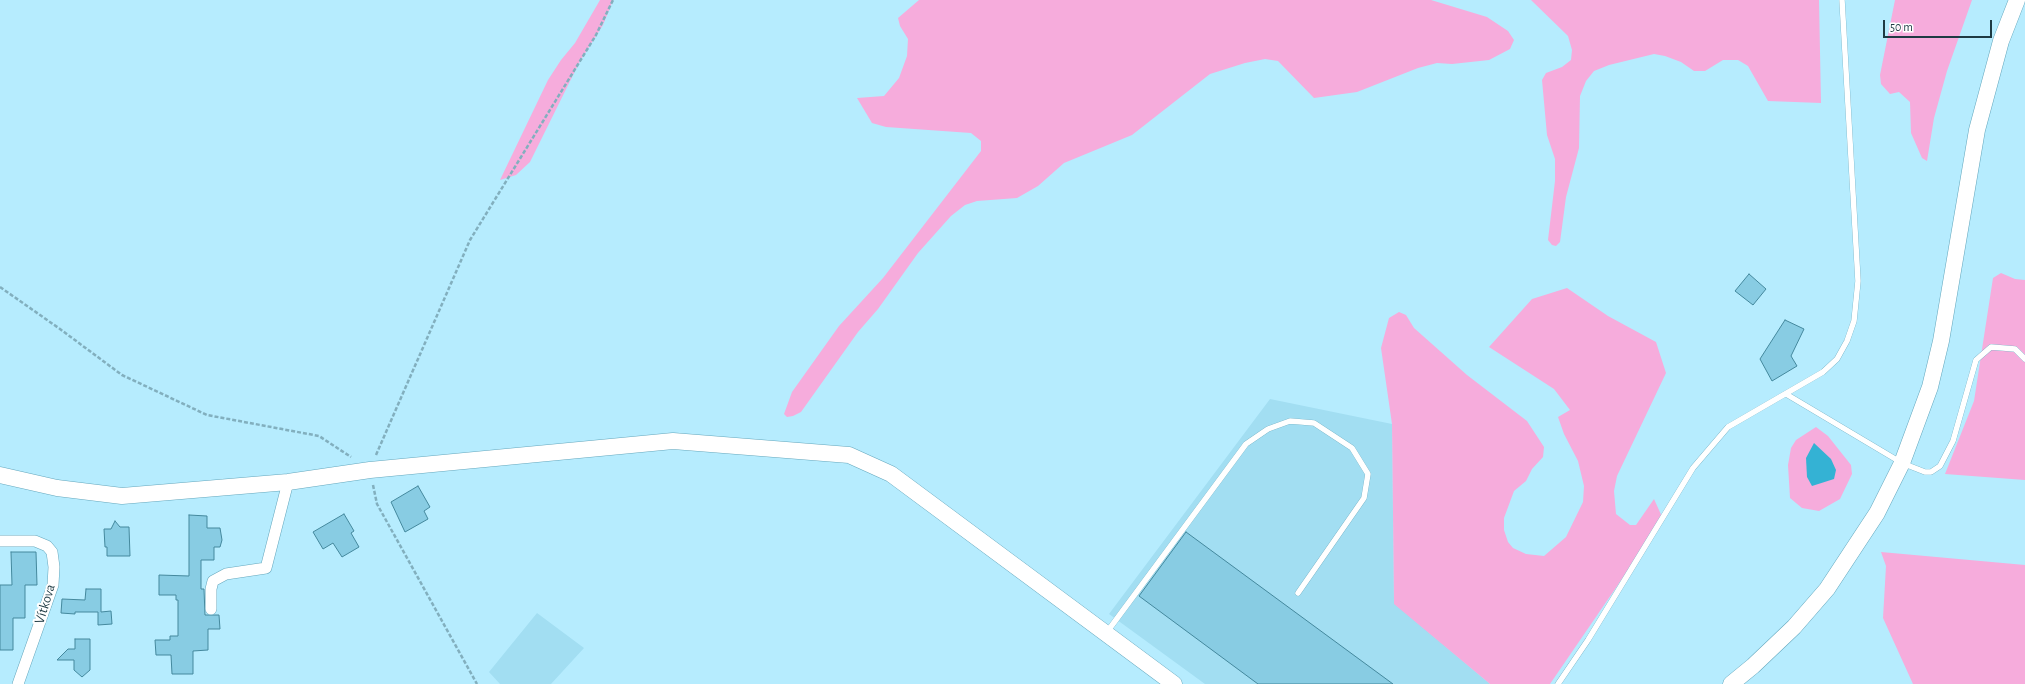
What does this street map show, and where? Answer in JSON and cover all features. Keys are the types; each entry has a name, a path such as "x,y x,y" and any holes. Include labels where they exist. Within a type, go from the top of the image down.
{"street":[{"path":"1731,684 1753,666 1794,627 1827,590 1877,513 1902,463 1930,387 1941,341 1977,130 2001,41 2017,0"},
{"path":"0,475 57,488 122,496 288,482 370,470 673,441 849,455 891,474 1174,684"},
{"path":"211,609 211,589 214,581 226,574 266,568 288,482"},
{"name":"Vítkova","path":"0,541 35,541 47,546 52,552 54,567 53,585 18,684"}],"lane":[{"path":"1558,684 1588,640 1693,468 1728,427 1823,372 1837,359 1847,341 1854,321 1858,282 1842,0"},
{"path":"1786,394 1902,463 1925,472 1931,472 1940,466 1953,441 1976,360 1991,347 2014,349 2025,358"},
{"path":"1106,634 1246,444 1268,429 1290,421 1314,424 1352,448 1368,474 1364,498 1298,593"}],"path":[{"path":"477,684 377,504 370,470 470,240 596,35 613,0"},
{"path":"0,287 122,375 207,415 319,436 370,470"}],"shaded area":[{"path":"600,0 613,0 603,25 580,61 530,162 516,175 500,180 548,80 561,60 575,43"},
{"path":"919,0 1431,0 1487,17 1508,31 1514,40 1510,49 1489,60 1452,64 1437,63 1418,68 1357,92 1314,98 1278,61 1265,59 1245,63 1210,74 1132,135 1064,163 1038,186 1017,198 977,201 965,205 951,216 918,253 878,309 858,332 801,412 787,417 784,414 792,392 839,326 883,278 981,151 981,141 971,133 886,127 872,123 857,98 884,96 899,78 907,56 908,39 900,26 898,18"},
{"path":"1531,0 1819,0 1821,103 1768,101 1748,66 1738,60 1723,60 1705,71 1694,71 1681,62 1665,56 1654,54 1609,65 1594,71 1586,81 1580,96 1579,148 1566,197 1560,242 1556,246 1552,245 1548,240 1555,181 1555,159 1547,135 1542,80 1546,73 1562,67 1571,60 1572,50 1568,36"},
{"path":"1895,0 1972,0 1947,71 1934,118 1927,161 1922,158 1911,133 1910,102 1899,92 1890,94 1881,84 1880,75"},
{"path":"2001,273 2015,279 2025,280 2025,480 1945,474 1974,401 1993,278"},
{"path":"1567,288 1608,316 1656,342 1666,373 1617,476 1614,491 1616,514 1630,525 1636,525 1654,499 1663,519 1550,684 1490,684 1394,604 1392,424 1381,348 1389,318 1399,312 1406,315 1414,328 1467,375 1527,421 1544,447 1543,457 1532,469 1526,481 1514,491 1504,518 1504,530 1508,542 1513,548 1526,554 1544,556 1566,537 1583,502 1584,486 1578,461 1564,434 1558,417 1570,410 1554,389 1489,347 1532,299"},
{"path":"1270,399 1392,424 1394,603 1490,684 1205,684 1109,614"},
{"path":"1816,427 1828,436 1851,465 1852,474 1840,499 1819,511 1802,508 1790,498 1788,465 1791,448 1796,440"},
{"path":"1814,443 1831,459 1836,470 1834,479 1812,486 1807,477 1806,458"},
{"path":"1881,552 2025,565 2025,684 1913,684 1883,618 1886,566"},
{"path":"537,613 584,648 551,684 500,684 489,672"}],"building":[{"path":"1749,274 1766,289 1753,305 1735,291"},
{"path":"1785,320 1804,329 1791,356 1797,366 1772,381 1760,359"},
{"path":"418,486 430,507 424,511 428,519 405,532 391,502"},
{"path":"344,514 354,531 351,533 359,547 342,557 333,543 323,549 313,532"},
{"path":"189,515 207,516 207,528 220,528 222,540 220,547 214,547 214,560 201,560 201,589 204,589 205,615 219,615 220,629 208,629 208,650 193,651 193,674 172,674 171,655 156,655 155,640 170,640 170,636 178,636 178,600 176,600 176,595 159,595 159,575 189,576"},
{"path":"115,521 120,527 129,527 130,556 107,556 104,529 111,529"},
{"path":"1186,532 1393,684 1258,684 1139,596"},
{"path":"11,552 36,552 37,585 25,585 25,618 13,618 13,650 0,650 0,585 12,585"},
{"path":"86,589 101,589 101,612 111,611 112,624 98,625 98,612 75,612 75,614 61,613 62,599 85,600"},
{"path":"75,639 90,639 90,670 82,677 74,670 74,660 57,660 68,649 75,649"}]}
